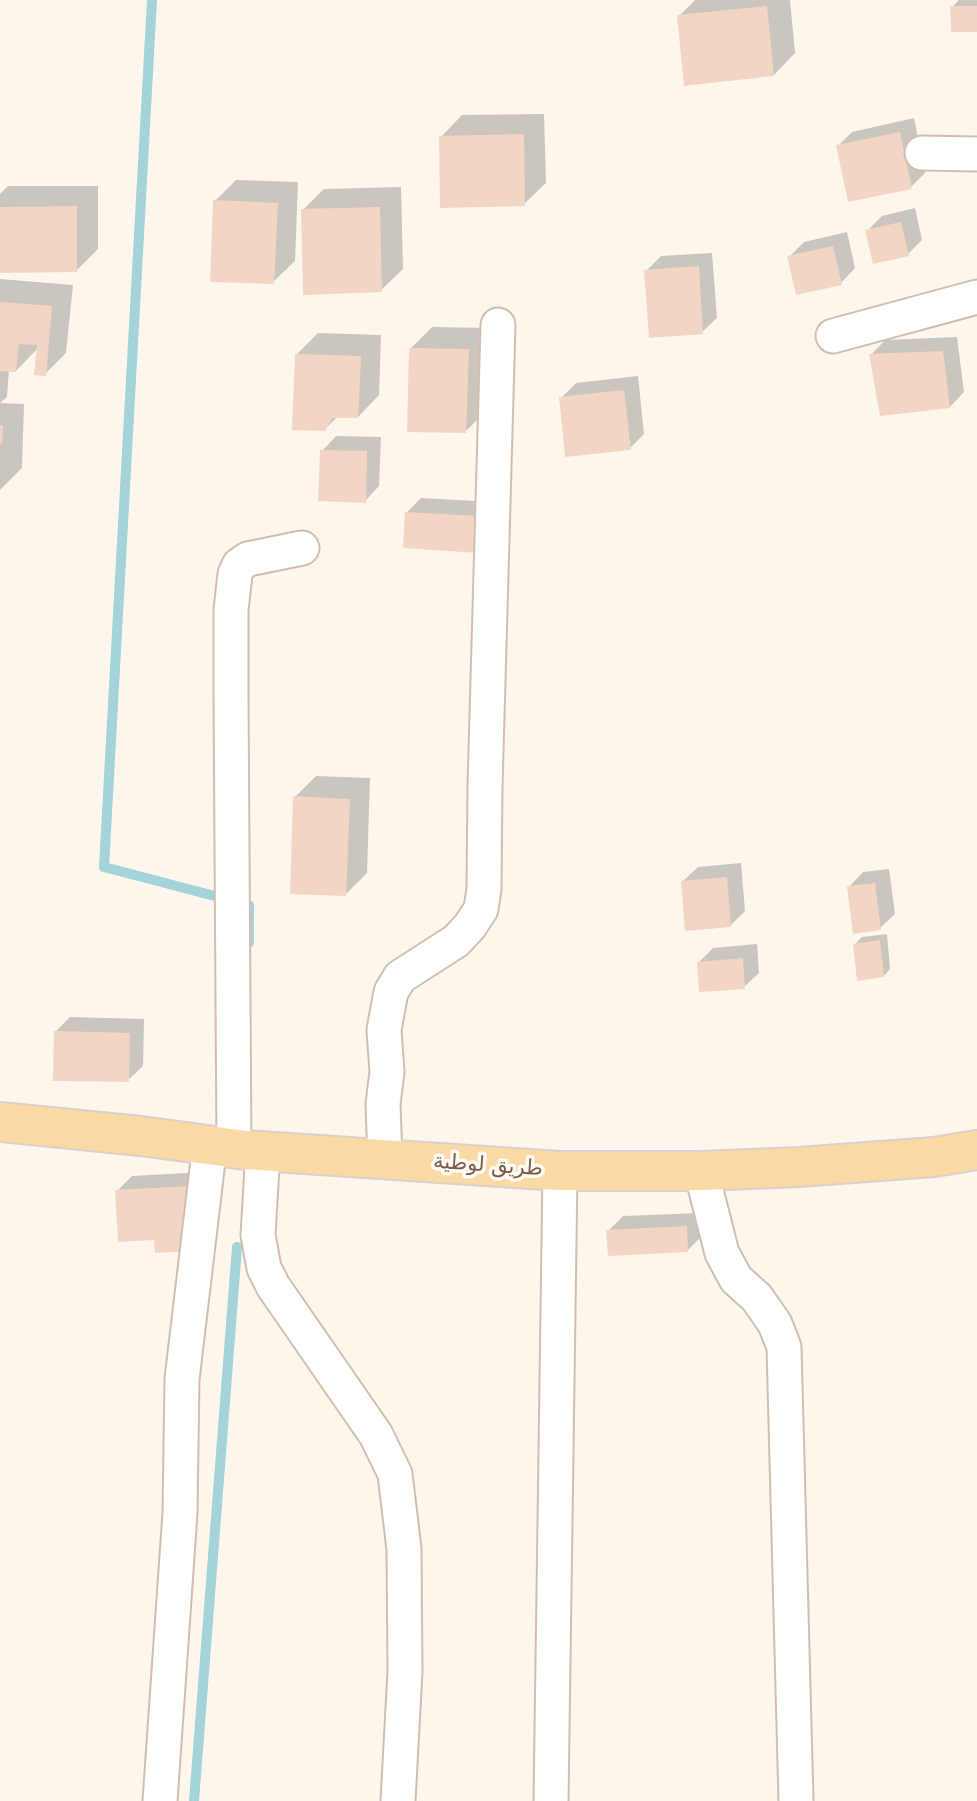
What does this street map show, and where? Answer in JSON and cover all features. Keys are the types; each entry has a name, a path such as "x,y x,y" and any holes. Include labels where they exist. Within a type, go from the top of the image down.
{"main road":[{"name":"طريق لوطية","path":"0,1122 236,1148 560,1171 701,1171 853,1164 977,1150"}],"street":[{"path":"922,153 977,154"},
{"path":"834,336 977,297"},
{"path":"385,1160 383,1104 387,1072 384,1030 391,992 400,977 456,941 470,926 481,909 485,889 485,787 498,326"},
{"path":"302,548 248,559 239,565 234,582 230,697 236,1148 264,1268 273,1286 376,1436 395,1474 404,1549 405,1671 398,1801"},
{"path":"160,1801 180,1513 182,1379 236,1148"},
{"path":"551,1801 560,1171"},
{"path":"701,1171 722,1252 736,1279 757,1298 775,1324 784,1347 796,1801"}],"building":[{"path":"767,6 774,76 684,86 677,15"},
{"path":"950,6 977,6 977,32 951,32"},
{"path":"900,132 912,189 848,202 836,145"},
{"path":"524,134 525,206 440,208 439,136"},
{"path":"213,200 278,203 274,284 210,282"},
{"path":"77,206 77,272 0,273 0,207"},
{"path":"380,207 382,292 303,295 301,209"},
{"path":"901,222 909,256 873,264 865,230"},
{"path":"833,246 842,285 796,295 787,256"},
{"path":"699,266 703,334 649,338 644,270"},
{"path":"0,302 52,306 46,376 34,375 37,345 19,344 16,372 0,371"},
{"path":"409,348 469,349 466,433 407,432"},
{"path":"943,351 950,408 880,416 869,354"},
{"path":"295,354 361,356 358,418 332,418 325,431 292,430"},
{"path":"624,390 631,450 565,457 559,397"},
{"path":"0,425 3,425 2,444 0,444"},
{"path":"320,450 367,451 366,503 318,501"},
{"path":"405,512 480,516 478,553 403,548"},
{"path":"293,796 350,799 346,896 290,894"},
{"path":"727,877 731,927 685,931 681,881"},
{"path":"875,883 881,930 853,934 847,886"},
{"path":"880,940 884,977 857,981 853,944"},
{"path":"743,958 745,989 699,992 697,962"},
{"path":"54,1031 130,1033 129,1082 53,1081"},
{"path":"191,1186 195,1251 155,1253 154,1240 118,1242 115,1190"},
{"path":"687,1226 688,1252 608,1256 606,1230"}],"waterway":[{"path":"152,0 104,867 249,905 249,943"},
{"path":"194,1801 237,1247"}]}
